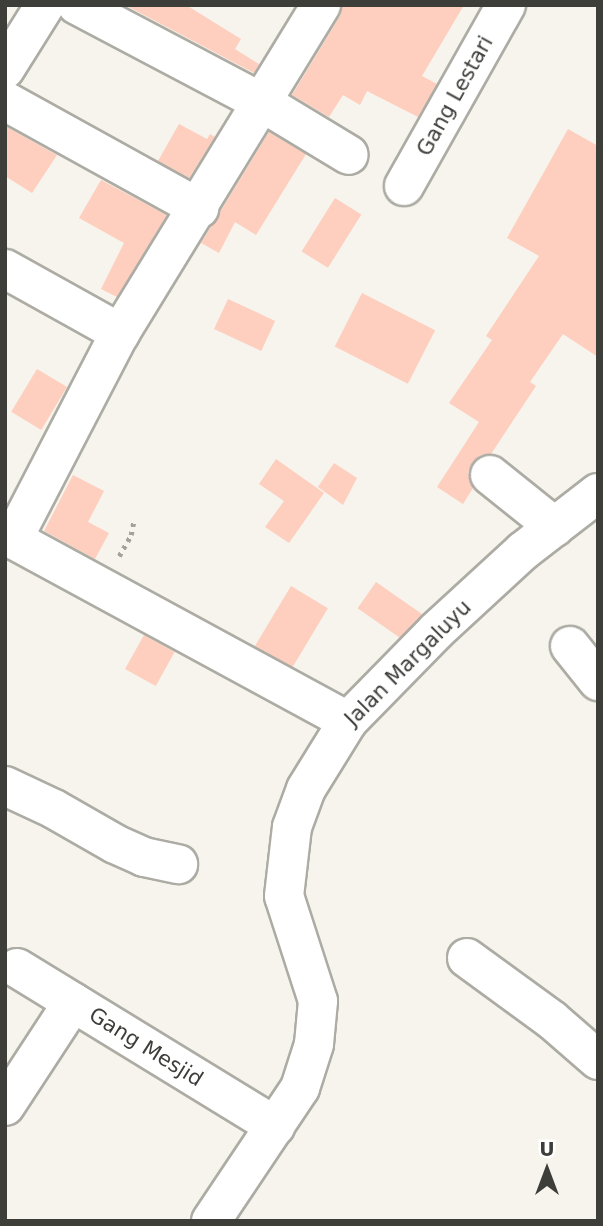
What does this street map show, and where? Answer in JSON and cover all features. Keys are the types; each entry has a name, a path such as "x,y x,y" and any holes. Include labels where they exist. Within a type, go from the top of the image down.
{"street":[{"path":"5,69 45,5"},
{"path":"77,5 262,103 349,155"},
{"path":"321,5 120,333 9,537 348,721"},
{"name":"Gang Lestari","path":"404,186 506,5"},
{"path":"5,101 199,208"},
{"path":"5,269 120,333"},
{"path":"490,475 555,527"},
{"name":"Jalan Margaluyu","path":"211,1221 300,1088 314,1044 318,1001 284,896 292,827 306,789 348,721 436,631 523,551 598,494"},
{"path":"570,646 598,681"},
{"path":"5,786 54,809 115,844 145,857 178,864"},
{"path":"467,958 552,1020 598,1060"},
{"name":"Gang Mesjid","path":"17,968 275,1126"},
{"path":"5,1105 73,1002"}],"building":[{"path":"125,5 186,5 241,39 235,49 259,64 254,73"},
{"path":"343,5 464,5 422,76 437,84 418,117 367,91 360,105 343,95 329,117 292,95 340,16"},
{"path":"179,124 207,139 210,134 215,137 189,178 158,161"},
{"path":"5,126 57,155 32,193 5,176"},
{"path":"568,129 598,146 598,357 563,334 530,382 536,386 491,454 481,455 473,462 468,472 473,488 463,504 437,487 479,422 449,403 492,340 486,336 539,256 507,238"},
{"path":"269,132 306,154 256,235 235,222 219,253 201,243"},
{"path":"101,180 167,215 117,297 101,289 124,243 79,218"},
{"path":"335,198 361,214 328,268 302,251"},
{"path":"362,293 435,330 408,384 335,346"},
{"path":"228,299 275,321 261,351 214,329"},
{"path":"37,369 67,387 41,430 11,412"},
{"path":"276,459 324,493 289,543 265,527 284,501 259,484"},
{"path":"334,463 357,478 343,505 318,487"},
{"path":"73,475 104,491 88,522 109,533 95,559 44,531"},
{"path":"376,582 422,614 404,640 358,608"},
{"path":"291,586 328,608 292,668 255,646"},
{"path":"144,635 175,652 156,686 125,669"}]}
